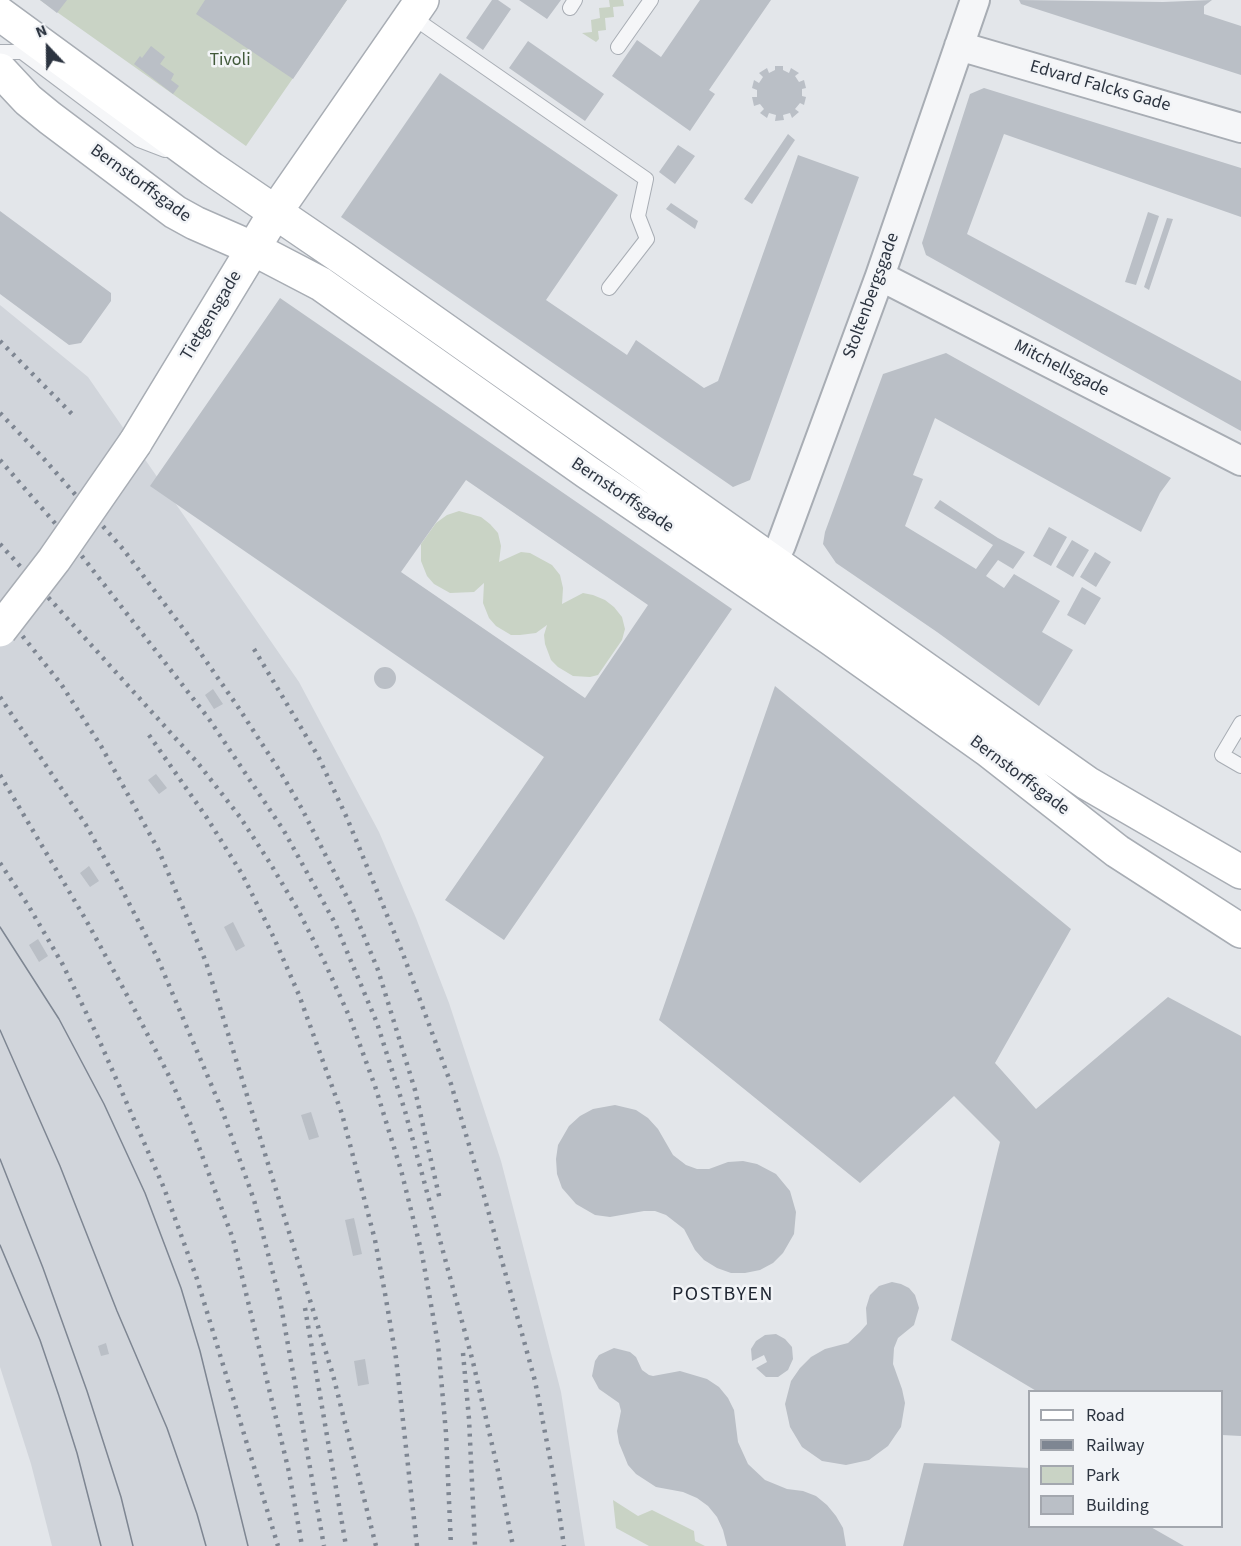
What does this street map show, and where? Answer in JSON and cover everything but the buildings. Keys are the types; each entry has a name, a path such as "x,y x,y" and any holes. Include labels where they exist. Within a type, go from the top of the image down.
{"street":[{"name":"Stoltenbergsgade","path":"764,574 880,276 975,0"},
{"name":"Tietgensgade","path":"0,630 54,560 135,442 276,211 417,8"},
{"name":"Bernstorffsgade","path":"0,14 212,169 276,211 764,574 1117,851 1241,931"},
{"name":"Edvard Falcks Gade","path":"959,46 1241,128"},
{"name":"Bernstorffsgade","path":"0,70 28,100 50,118 175,212 321,284 577,465 764,574 1087,783 1241,872"},
{"name":"Mitchellsgade","path":"880,276 1241,461"}],"lane":[{"path":"618,47 651,0"},
{"path":"417,8 646,179 638,216 647,239 609,288"},
{"path":"0,52 22,52 139,140 212,169"},
{"path":"1241,723 1222,755 1241,766"}],"shaded area":[{"path":"0,305 88,377 299,682 379,832 449,1003 501,1161 561,1392 585,1546 52,1546 31,1464 0,1367"}],"green space":[{"name":"Tivoli","path":"40,0 347,0 246,146"},
{"path":"609,0 623,0 624,6 613,7 614,17 605,18 606,30 598,31 599,39 596,42 582,33 592,32 591,20 600,18 599,8 610,7"},
{"path":"459,511 481,517 498,533 501,546 499,562 521,552 530,553 552,565 560,575 563,588 562,604 583,593 605,600 614,607 622,617 625,629 622,640 598,675 573,676 558,667 551,660 545,644 544,635 547,625 536,633 520,635 511,635 496,626 489,618 483,603 484,583 474,592 450,593 434,584 427,576 421,561 421,544 436,523 447,515"},
{"path":"613,1500 638,1516 652,1510 694,1531 695,1541 705,1546 649,1546 616,1528"}],"tram line":[{"path":"0,927 59,1019 104,1104 145,1193 181,1288 200,1351 248,1546"},
{"path":"0,1030 60,1166 117,1311 167,1428 206,1546"},
{"path":"0,1159 43,1268 87,1391 121,1497 133,1546"},
{"path":"0,1245 40,1340 59,1396 77,1453 101,1546"}],"railway":[{"path":"0,341 73,415"},
{"path":"0,413 123,549 188,635 238,707 302,809 352,907 378,970 415,1090 440,1200"},
{"path":"0,460 67,537 209,719 284,831 335,923 377,1023 405,1111 473,1362 513,1546"},
{"path":"0,544 197,762 240,817 298,910 350,1018 375,1086 401,1170 422,1254 438,1344 446,1433 451,1546"},
{"path":"0,608 61,684 101,746 158,849 206,962 333,1375 376,1546"},
{"path":"254,649 318,756 347,818 403,954 451,1084 535,1381 555,1484 564,1546"},
{"path":"0,697 86,825 120,886 157,957 222,1110 254,1200 280,1300 324,1546"},
{"path":"149,735 207,818 242,874 299,995 342,1114 375,1240 386,1299 396,1358 417,1546"},
{"path":"0,775 86,920 168,1074 190,1123 233,1239 289,1472 302,1546"},
{"path":"0,863 63,965 96,1033 164,1188 197,1279 278,1546"},
{"path":"305,1308 346,1546"},
{"path":"463,1353 469,1419 475,1546"}],"district":[{"name":"POSTBYEN","path":"723,1296"}]}
